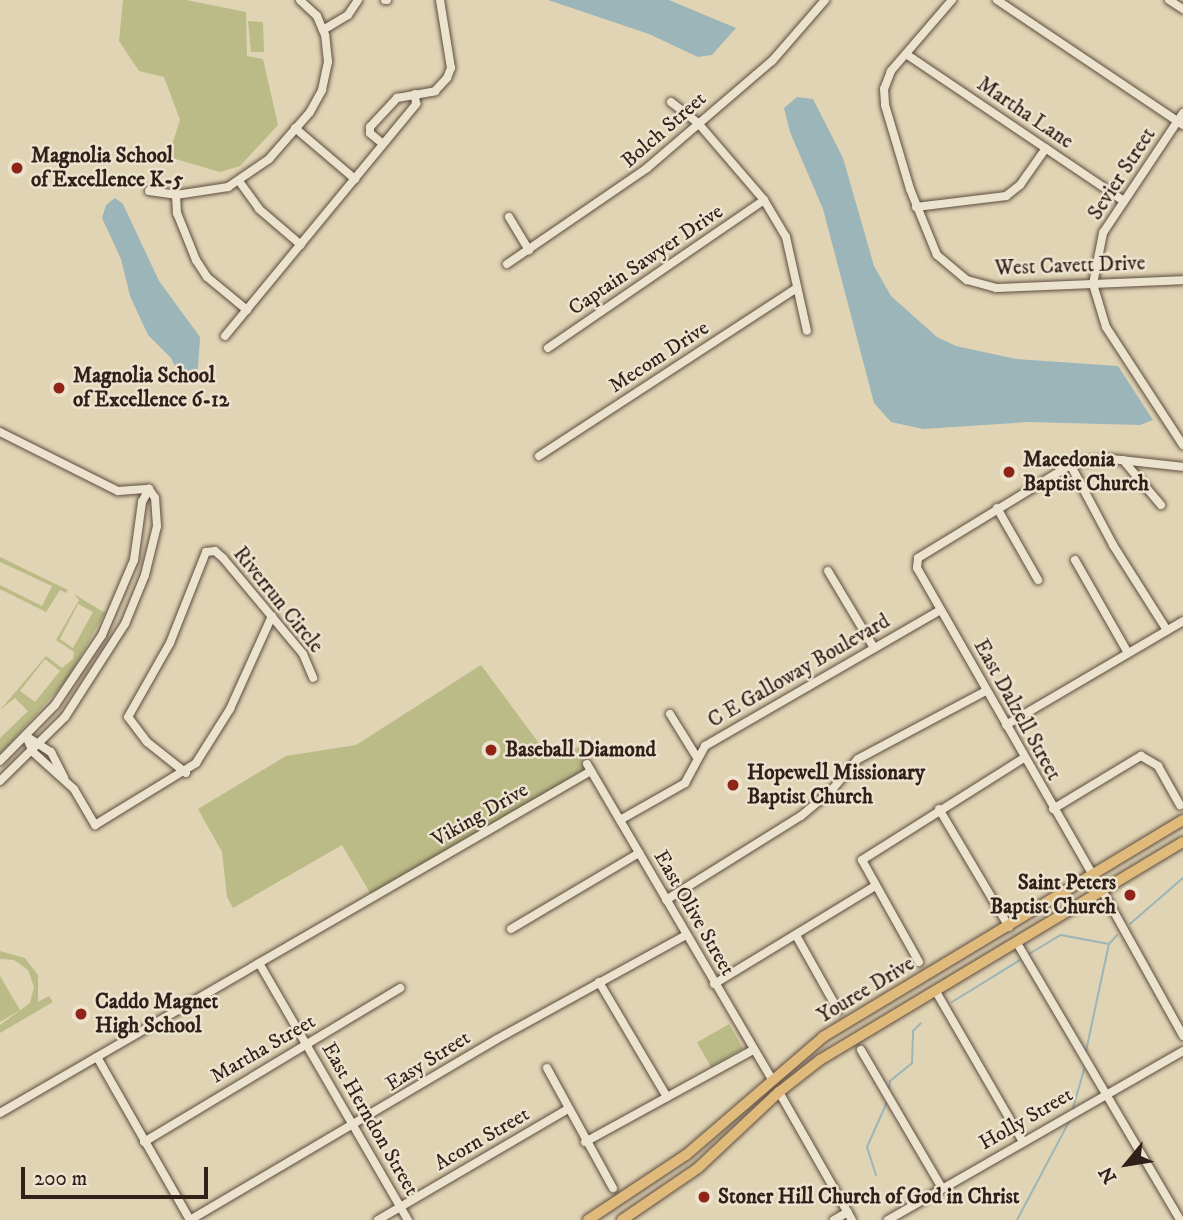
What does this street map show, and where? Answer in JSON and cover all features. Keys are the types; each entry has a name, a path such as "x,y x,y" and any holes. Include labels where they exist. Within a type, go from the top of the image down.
{"main road":[{"name":"Youree Drive","path":"588,1220 686,1155 771,1078 846,1023 1094,877 1183,820"},
{"name":"Youree Drive","path":"627,1219 698,1168 779,1091 843,1045 1183,842"},
{"path":"1094,877 1103,892"},
{"path":"771,1078 779,1091"}],"street":[{"path":"149,191 176,195 228,187 269,159 295,128 322,90 328,62 323,30 317,16 300,0"},
{"path":"323,30 348,15 358,0"},
{"path":"383,144 370,133 370,127 397,98 443,85 451,68 440,0"},
{"name":"Bolch Street","path":"507,264 616,193 772,61 825,0"},
{"name":"West Cavett Drive","path":"952,0 887,79 884,100 916,207 937,255 967,280 1011,288 1183,280"},
{"path":"997,0 1181,119"},
{"path":"1169,0 1183,9"},
{"name":"Martha Lane","path":"906,54 1124,201"},
{"path":"225,336 416,104 415,94"},
{"path":"671,102 698,122 764,200 786,237 807,331"},
{"name":"Sevier Street","path":"1181,119 1124,201 1101,241 1093,284 1101,319 1183,445"},
{"path":"295,128 355,178"},
{"path":"916,207 1006,195 1020,185 1046,148"},
{"path":"239,181 259,209 300,244"},
{"path":"176,195 177,213 196,260 207,276 247,310"},
{"name":"Captain Sawyer Drive","path":"548,348 764,200"},
{"path":"509,217 529,250"},
{"name":"Mecom Drive","path":"539,456 797,288"},
{"path":"0,432 118,491 149,489"},
{"path":"1123,460 1161,505"},
{"path":"1038,580 997,508 1070,464 1123,460 1183,467"},
{"path":"1070,464 1113,545 1167,630"},
{"path":"0,761 68,688 110,618 138,547 142,502 149,489"},
{"path":"0,781 42,743 93,680 134,604 157,526 155,498 149,489"},
{"name":"East Dalzell Street","path":"997,508 918,558 917,568 1094,877"},
{"name":"Riverrun Circle","path":"186,773 148,742 128,718 170,643 209,550 223,558 307,659 313,678"},
{"path":"1075,560 1128,653"},
{"path":"828,571 874,648"},
{"name":"C E Galloway Boulevard","path":"620,820 681,786 696,756 705,746 941,610"},
{"path":"26,736 42,743 95,825 186,773 230,709 272,616"},
{"path":"1006,725 1183,621"},
{"path":"666,900 801,816 830,793 858,759 986,691"},
{"path":"670,714 696,756"},
{"path":"26,736 33,752 64,778"},
{"path":"1053,809 1140,756 1158,766 1180,805"},
{"path":"919,962 862,860 939,809 1024,758"},
{"name":"East Olive Street","path":"589,767 771,1078"},
{"name":"Viking Drive","path":"261,962 423,869 589,767"},
{"path":"939,809 1009,927"},
{"path":"512,929 639,853"},
{"path":"714,984 797,937 875,886"},
{"path":"1103,892 1183,1036"},
{"name":"Easy Street","path":"190,1220 599,982 686,935"},
{"path":"797,937 838,1010"},
{"path":"1017,943 1180,1220"},
{"path":"0,1113 261,962"},
{"name":"East Herndon Street","path":"261,962 408,1220"},
{"path":"599,982 667,1097"},
{"name":"Martha Street","path":"144,1142 400,988"},
{"path":"935,990 1023,1142"},
{"path":"861,1049 942,1188"},
{"path":"585,1142 753,1050"},
{"name":"Holly Street","path":"888,1220 1183,1051"},
{"path":"97,1057 190,1220"},
{"path":"547,1068 585,1142 613,1188"},
{"path":"779,1091 850,1216 834,1220"},
{"name":"Acorn Street","path":"378,1220 568,1109"}],"green space":[{"path":"123,0 186,0 246,12 247,56 263,59 278,125 240,166 220,172 155,153 172,145 180,120 164,77 139,71 119,41"},
{"path":"248,21 263,22 264,52 251,52"},
{"path":"0,557 68,590 66,593 60,590 46,612 0,589 0,585 42,606 52,586 0,562"},
{"path":"74,594 105,613 66,681 0,754 0,738 28,711 15,698 0,710 46,656 62,668 73,659 74,652 56,640 79,600","holes":["78,604 93,612 73,648 60,639","45,659 60,671 35,702 20,691"]},
{"path":"481,665 547,754 579,747 587,774 373,898 342,845 233,908 227,897 222,852 198,809 286,756 356,745"},
{"path":"0,951 25,958 38,975 38,1002 49,996 53,1002 0,1033 0,1025 30,1003 34,987 28,970 14,960 0,959"},
{"path":"0,976 20,1010 0,1022"},
{"path":"729,1024 743,1048 711,1067 697,1042"}],"water":[{"path":"548,0 669,0 736,28 712,55 698,57 649,34"},
{"path":"797,97 813,99 843,158 874,266 891,296 937,337 956,346 1016,359 1118,366 1153,420 1140,425 1028,422 923,429 891,422 874,403 823,209 790,132 784,108"},
{"path":"115,198 123,204 159,281 200,337 197,381 183,384 171,358 148,335 130,296 121,259 102,218 106,205"}],"waterway":[{"path":"1130,924 1183,878"},
{"path":"1029,954 1061,935 1109,944"},
{"path":"1086,1051 1109,944 1117,935"},
{"path":"952,1002 1020,960"},
{"path":"889,1088 890,1081 912,1063 913,1031 921,1023"},
{"path":"1073,1108 1084,1070"},
{"path":"876,1175 867,1147 887,1102"},
{"path":"1017,1220 1070,1120"}],"place":[{"name":"Magnolia School of Excellence K-5","path":"17,168"},
{"name":"Magnolia School of Excellence 6-12","path":"59,388"},
{"name":"Macedonia Baptist Church","path":"1009,472"},
{"name":"Baseball Diamond","path":"491,750"},
{"name":"Hopewell Missionary Baptist Church","path":"733,785"},
{"name":"Saint Peters Baptist Church","path":"1130,895"},
{"name":"Caddo Magnet High School","path":"81,1014"},
{"name":"Stoner Hill Church of God in Christ","path":"704,1197"}]}
